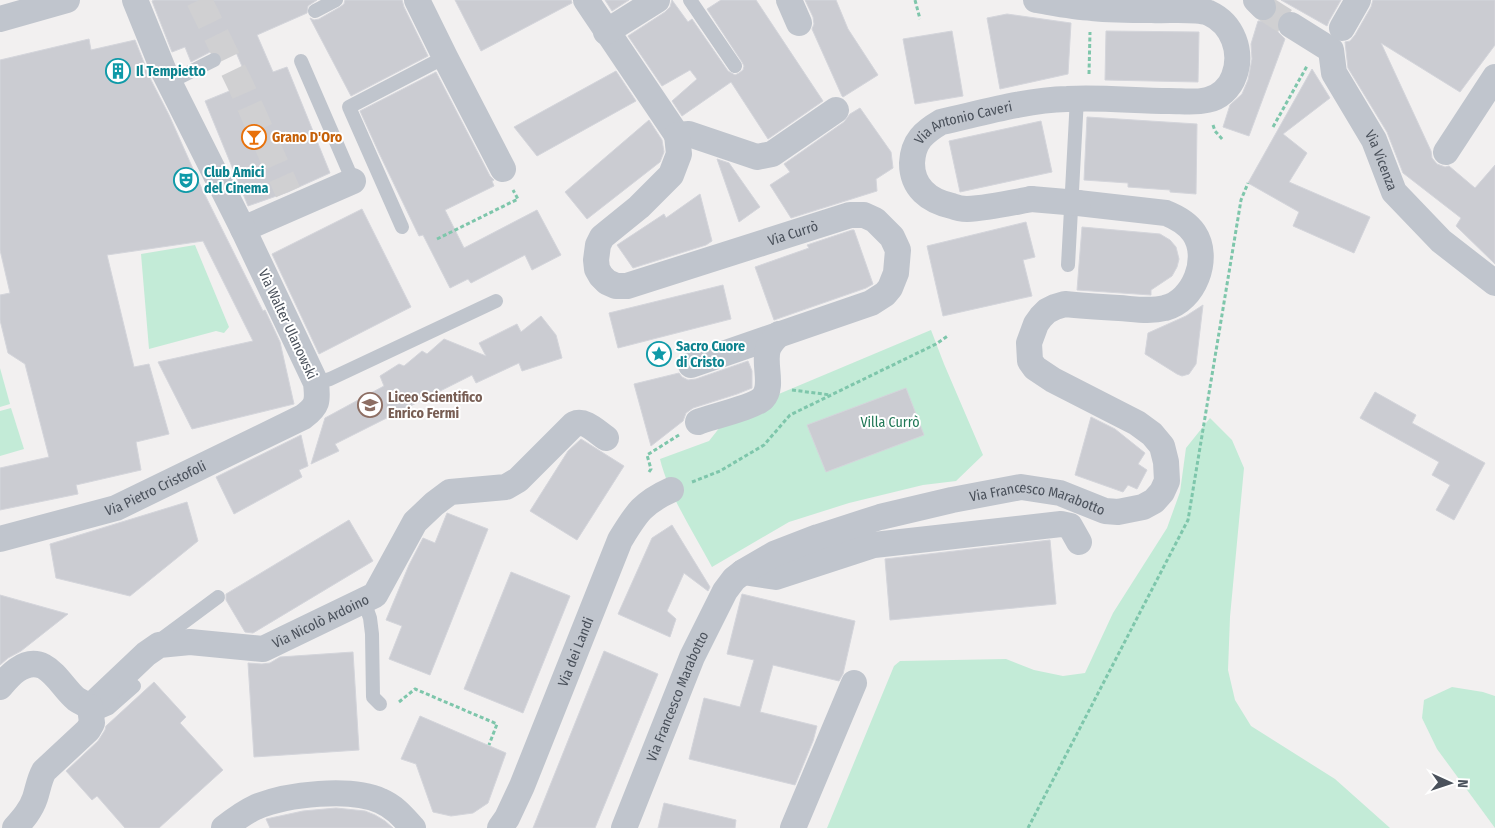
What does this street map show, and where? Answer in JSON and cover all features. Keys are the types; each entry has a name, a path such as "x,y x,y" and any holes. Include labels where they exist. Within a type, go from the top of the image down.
{"street":[{"path":"0,19 67,0"},
{"name":"Via Walter Ulanowski","path":"135,0 165,74 243,229 316,383 316,400 313,409 303,417"},
{"path":"417,0 503,169"},
{"path":"586,0 677,135 689,134 757,156 772,154 836,110"},
{"path":"606,32 657,0"},
{"name":"Via Antonio Caveri","path":"1036,0 1091,8 1195,10 1208,12 1228,28 1234,36 1237,48 1235,76 1229,87 1210,100 1083,99 1040,101 941,122 928,130 920,138 914,150 912,164 914,179 923,192 938,204 965,209 1031,199 1078,203 1166,213 1175,217 1194,233 1199,244 1201,258 1199,274 1193,287 1182,300 1174,305 1165,308 1142,310 1066,304 1047,311 1041,317 1036,324 1028,351 1030,361 1035,368 1053,380"},
{"path":"1342,28 1358,0"},
{"name":"Via Vicenza","path":"1291,24 1331,50 1334,73 1374,140 1394,192 1441,241 1495,283"},
{"path":"1446,152 1495,77"},
{"name":"Via Currò","path":"677,135 679,154 671,175 639,207 602,238 598,245 596,260 598,269 601,276 607,282 616,286 627,286 850,216 864,215 875,220 892,237 898,250 896,273 890,288 871,303 691,365"},
{"path":"243,229 292,199 354,181"},
{"path":"698,422 751,405 763,399 768,390 766,370 768,348 779,334"},
{"name":"Via Francesco Marabotto","path":"624,828 692,657 725,591 734,579 743,572 774,554 880,517 952,500 1021,487 1060,493 1106,511 1131,510 1143,507 1154,501 1162,492 1167,481 1166,462 1162,446 1152,434 1137,423 1053,380"},
{"name":"Via Pietro Cristofoli","path":"0,539 116,508 303,417"},
{"name":"Via Nicolò Ardoino","path":"159,645 190,642 263,649 376,595 415,522 450,492 506,487 518,480 574,424 579,422 585,423 606,438"},
{"name":"Via dei Landi","path":"500,828 507,818 522,786 620,540 636,513 656,497 671,490"},
{"name":"Via Francesco Marabotto","path":"743,572 776,577 874,545 1061,524 1070,526 1079,542"},
{"path":"83,703 159,645"},
{"path":"0,687 16,670 32,664 40,665 52,672 83,703 92,723 88,730 44,771 39,780 35,800 27,815 15,828"},
{"path":"793,828 854,683"},
{"path":"224,828 257,807 280,801 317,794 355,794 380,801 399,812 413,828"}],"lane":[{"path":"315,11 336,0"},
{"path":"690,0 735,66"},
{"path":"402,227 349,107 445,57"},
{"path":"170,82 214,60"},
{"path":"301,62 354,181"},
{"path":"1068,265 1083,99"},
{"path":"316,383 330,379 496,301"},
{"path":"159,645 164,637 218,597"},
{"path":"364,601 370,618 372,634 373,697 380,704"},
{"path":"83,703 102,711 109,708 134,686"}],"path":[{"path":"915,0 920,19"},
{"path":"1083,99 1091,8"},
{"path":"1273,127 1320,43"},
{"path":"438,238 518,199"},
{"path":"671,490 720,470 764,445 790,415 936,344 949,335"},
{"path":"768,390 790,389 831,395"},
{"path":"644,476 651,469 647,455 698,422"},
{"path":"380,704 394,706 415,688 497,724 489,745"}],"green space":[{"path":"195,245 229,327 224,333 216,331 149,349 141,254"},
{"name":"Villa Currò","path":"931,330 983,455 956,481 923,485 849,503 789,522 712,567 669,487 660,459 709,441 724,422 774,396"},
{"path":"0,368 10,404 0,407"},
{"path":"11,408 24,449 0,456 0,411"},
{"path":"1210,418 1232,440 1244,468 1230,617 1228,670 1235,700 1251,726 1335,779 1390,828 827,828 894,666 900,661 1006,659 1034,670 1063,676 1085,673 1113,613 1167,528 1180,492 1186,448"},
{"path":"1452,687 1495,696 1495,828 1437,749 1422,718 1424,700"}],"building":[{"path":"317,0 308,6 307,13 257,35 273,72 287,67 330,173 288,192 248,206 205,101 249,83 233,45 218,52 210,52 191,62 185,47 172,52 152,1"},
{"path":"345,0 402,0 428,56 351,96 310,18 314,20 319,19 340,7 344,4"},
{"path":"455,0 571,0 572,3 481,51"},
{"path":"605,0 629,0 612,11"},
{"path":"672,0 688,22 692,19 728,71 735,75 743,70 744,66 707,9 721,0 756,0 823,101 768,139 731,82 682,116 672,101 697,79 690,70 662,86 628,36 665,12 670,7"},
{"path":"805,0 836,0 848,29 878,75 842,96 812,29 814,24 813,17"},
{"path":"1281,0 1341,0 1327,26"},
{"path":"1373,0 1495,0 1495,45 1460,92 1381,43 1431,151 1432,158 1437,164 1445,167 1449,166 1475,188 1495,165 1495,264 1456,226 1461,218 1403,173 1387,132 1348,68 1345,42 1350,41 1355,35"},
{"path":"1276,13 1278,17 1276,24 1278,32 1285,39 1249,136 1223,127 1230,105 1242,94 1248,80 1252,59 1251,44 1258,21 1267,21 1273,18"},
{"path":"1007,14 1071,23 1068,74 1000,89 987,18"},
{"path":"952,31 963,96 915,104 903,39"},
{"path":"1106,31 1199,32 1198,82 1105,80"},
{"path":"89,39 91,50 135,40 151,80 202,189 280,342 294,404 192,429 158,362 253,341 203,241 107,255 134,367 149,364 169,434 136,442 141,470 76,485 78,494 0,510 0,468 49,457 25,364 8,353 0,320 0,295 10,293 0,250 0,60"},
{"path":"1312,69 1330,98 1283,134 1307,153 1289,182 1370,217 1354,253 1293,226 1299,212 1248,183"},
{"path":"616,71 636,101 537,156 514,127"},
{"path":"436,72 490,176 494,180 492,181 494,186 445,210 464,248 537,210 561,255 532,270 525,255 471,283 468,279 450,288 423,235 419,236 360,111"},
{"path":"860,108 891,152 893,168 876,179 877,191 791,218 770,185 790,172 784,164 844,122 850,114"},
{"path":"1087,117 1197,124 1196,194 1128,187 1128,183 1084,180"},
{"path":"649,120 662,140 664,152 660,162 587,219 565,192"},
{"path":"1041,121 1052,172 960,192 949,141"},
{"path":"717,159 729,163 760,207 739,222"},
{"path":"700,194 712,241 706,245 633,268 617,245 664,214 666,218"},
{"path":"362,209 411,307 319,354 272,254"},
{"path":"1026,222 1035,257 1023,260 1032,296 943,316 927,246"},
{"path":"1082,227 1160,234 1170,240 1176,247 1179,259 1177,267 1172,276 1151,290 1151,295 1077,290"},
{"path":"854,230 873,284 774,320 755,267 809,248 807,245"},
{"path":"723,285 731,319 618,348 609,313"},
{"path":"1203,305 1196,364 1189,374 1182,376 1177,374 1145,354 1148,333 1186,316"},
{"name":"Liceo Scientifico Enrico Fermi","path":"541,316 556,335 562,358 522,371 519,363 476,383 472,375 335,444 339,451 311,464 325,418 384,386 380,376 399,364 404,366 422,351 427,354 444,339 486,356 479,343 517,324 521,332"},
{"path":"748,361 752,371 752,388 693,408 686,413 683,421 651,446 634,384 679,373 688,380 696,379"},
{"path":"906,388 924,435 826,472 807,425"},
{"path":"1375,392 1416,415 1412,423 1485,463 1454,520 1436,510 1450,485 1432,475 1439,462 1360,418"},
{"path":"1091,417 1115,429 1145,453 1138,464 1147,470 1137,489 1128,485 1123,492 1075,475"},
{"path":"301,435 308,466 299,470 302,477 234,514 216,477"},
{"path":"581,439 624,466 577,540 530,511 568,451"},
{"path":"187,502 198,541 130,596 56,578 50,544"},
{"path":"447,513 488,529 430,675 389,659 402,626 386,620 409,565 423,538 435,543"},
{"path":"349,520 373,561 253,633 245,632 226,600 226,594"},
{"path":"672,525 710,587 708,591 684,573 667,611 676,619 670,637 618,614 652,538"},
{"path":"1050,540 1056,604 890,620 885,559"},
{"path":"511,572 570,596 523,713 464,689"},
{"path":"742,594 855,621 843,674 839,681 773,665 760,712 817,726 795,785 689,759 704,698 740,707 754,660 727,654"},
{"path":"0,595 68,614 0,665"},
{"path":"604,651 658,674 595,828 533,828"},
{"path":"353,652 359,750 254,757 248,663 270,663 280,657"},
{"path":"154,682 186,717 180,723 223,770 159,828 125,828 97,796 92,800 66,771 98,741 106,726"},
{"path":"420,716 506,753 488,803 473,813 451,816 433,812 416,764 401,759"},
{"path":"664,803 736,820 735,828 658,828"},
{"path":"336,808 365,811 385,821 393,828 270,828 266,819 303,811"}],"tunnel":[{"path":"199,0 241,86 288,192"},
{"path":"1263,7 1291,25"}],"place":[{"name":"Il Tempietto","path":"118,71"},
{"name":"Grano D'Oro","path":"254,137"},
{"name":"Club Amici del Cinema","path":"186,180"},
{"name":"Sacro Cuore di Cristo","path":"659,354"},
{"name":"Liceo Scientifico Enrico Fermi","path":"370,405"}]}
